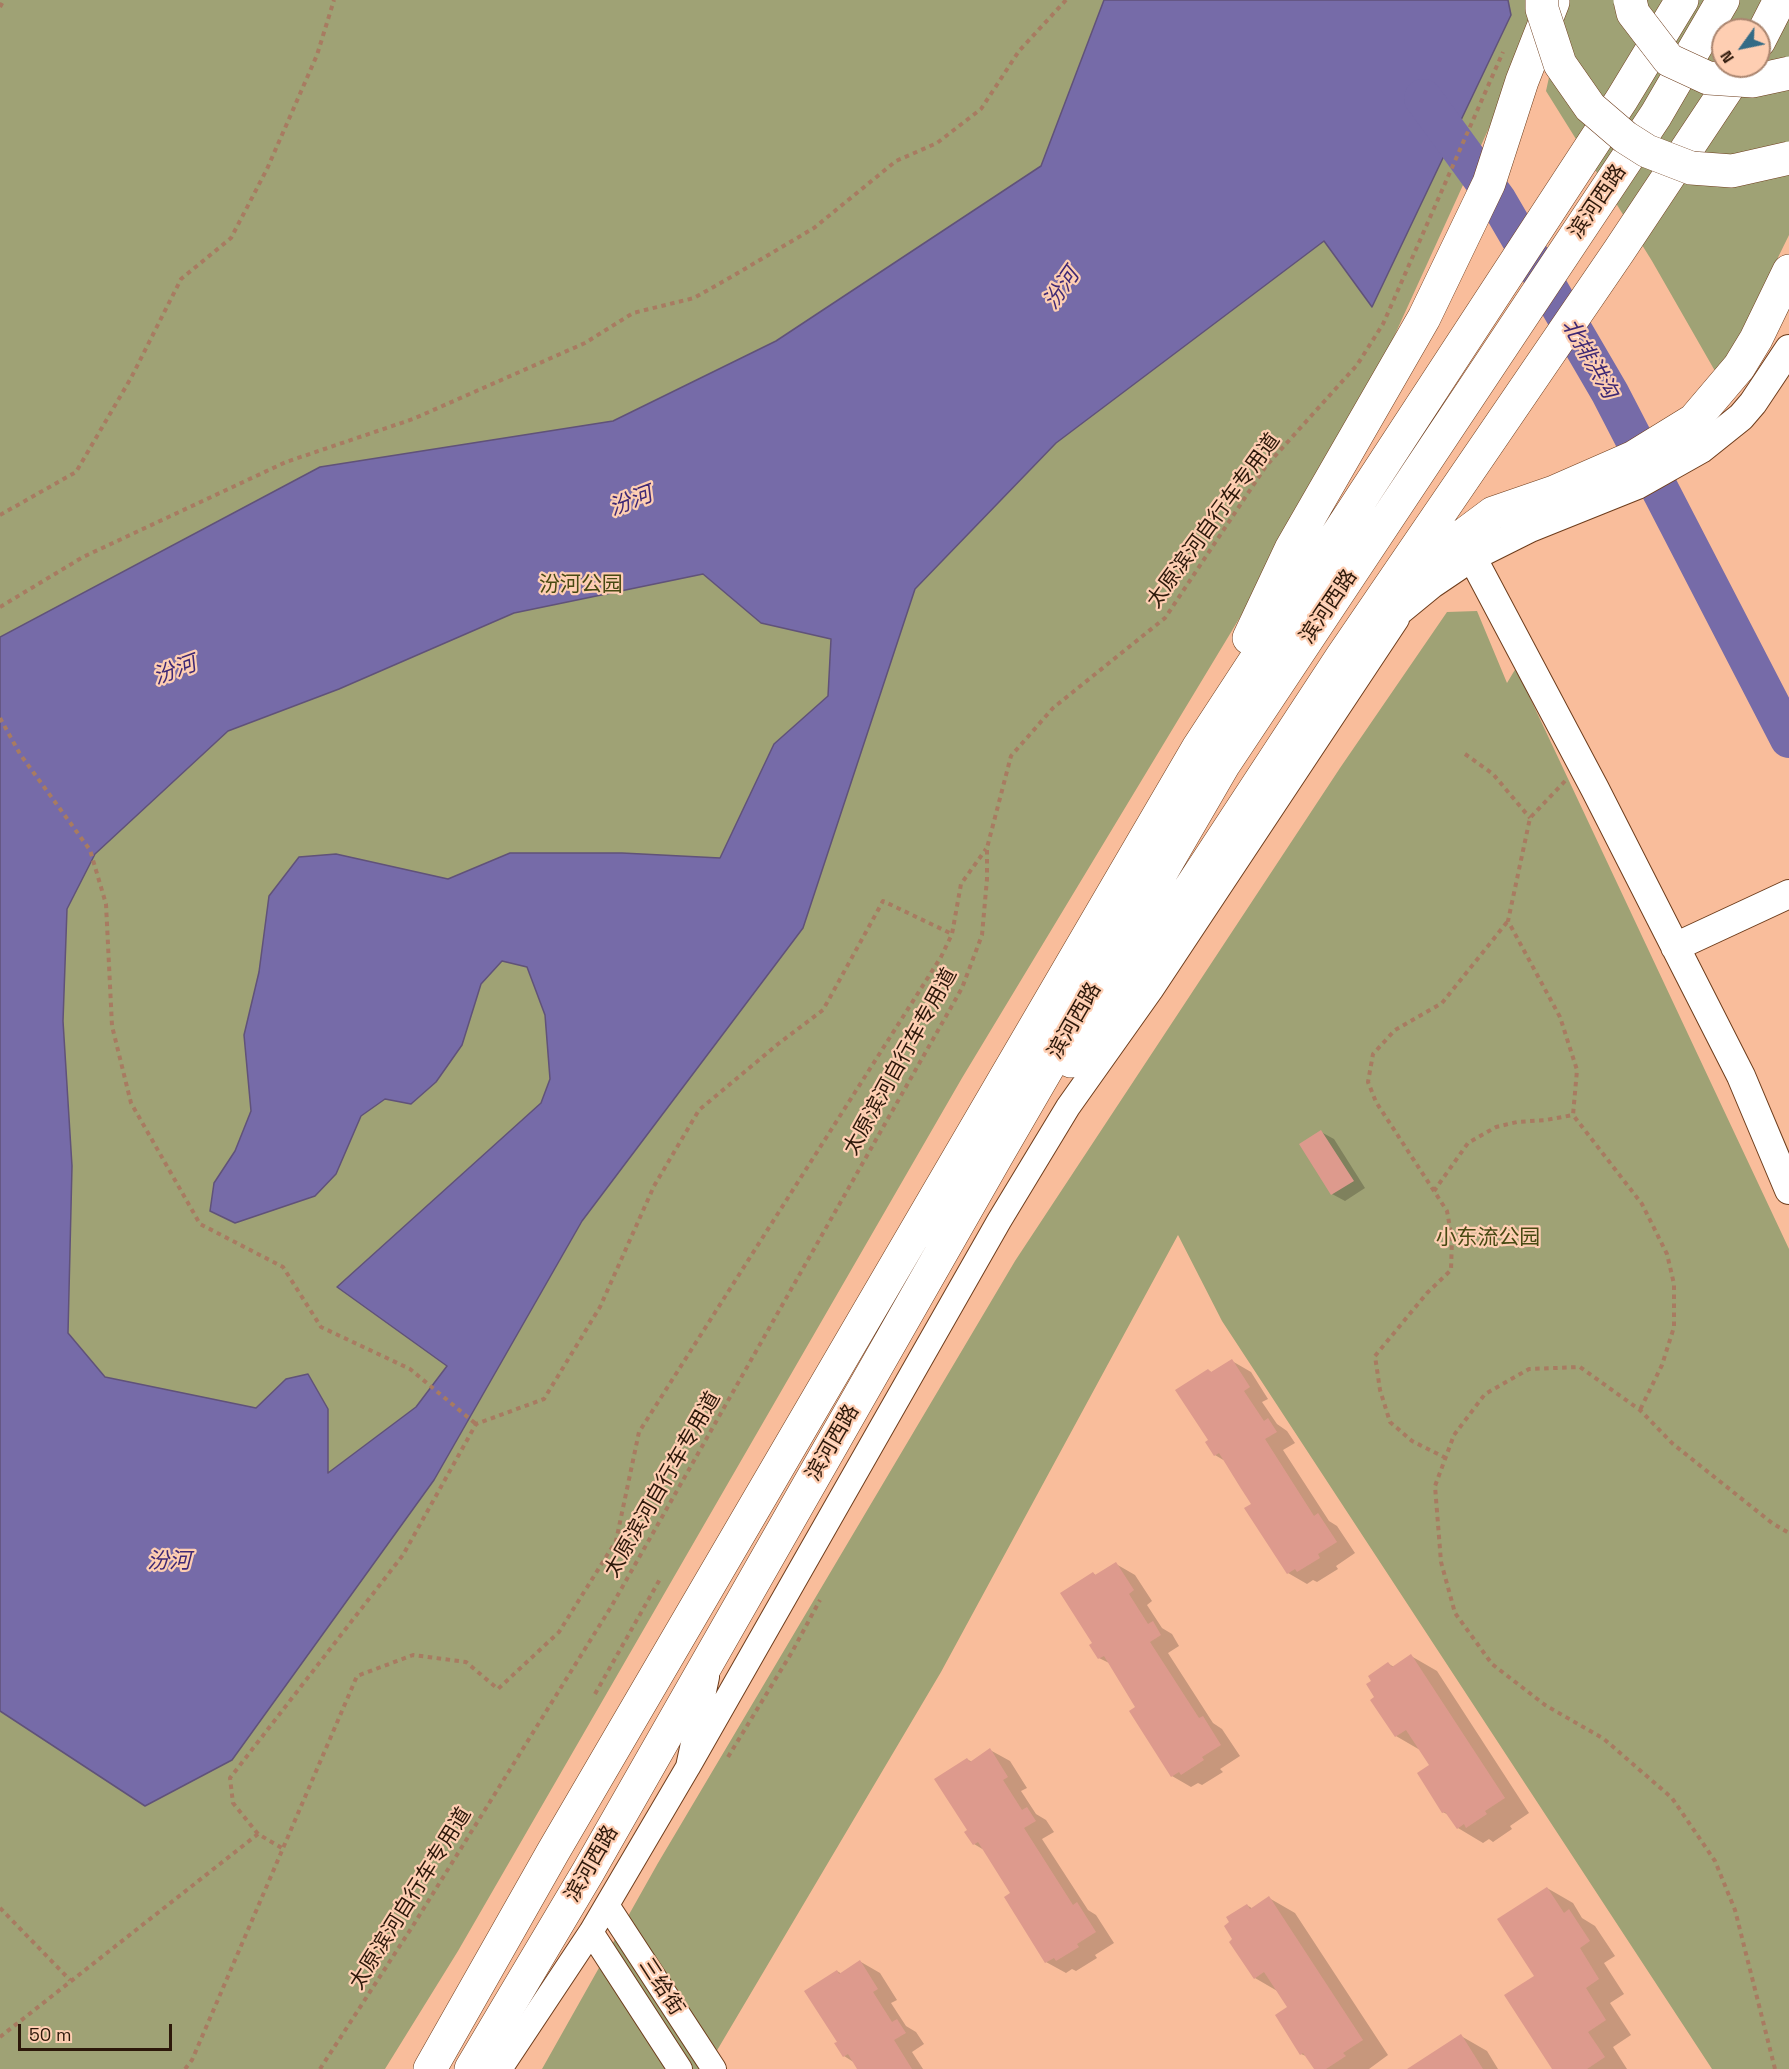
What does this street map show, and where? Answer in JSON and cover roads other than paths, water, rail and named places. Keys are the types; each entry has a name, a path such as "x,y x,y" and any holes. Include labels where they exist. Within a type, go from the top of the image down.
{"highway":[{"path":"1542,0 1542,9 1560,64 1590,107 1625,138 1647,151 1690,168 1732,171 1789,158"},
{"path":"1198,748 1291,549 1424,318 1489,183 1522,81 1520,48 1554,0"},
{"path":"1630,0 1633,13 1669,60 1708,78 1753,81 1789,73"},
{"name":"滨河西路","path":"430,2069 553,1852 1198,748 1597,137 1682,0"},
{"name":"滨河西路","path":"471,2069 588,1872 996,1157 1224,764 1656,116 1723,0"},
{"path":"1771,18 1780,0"},
{"path":"996,1157 1107,1015 1341,658 1734,78"},
{"path":"1341,658 1422,566 1501,526 1554,492 1634,457 1694,420 1739,367 1756,339 1789,271"}],"main road":[{"path":"1341,658 1432,584 1472,557 1501,526 1637,485 1701,449 1742,417 1788,359"},
{"path":"1472,557 1590,779 1741,1076 1789,1190"},
{"path":"1675,947 1789,894"}],"street":[{"path":"500,2069 607,1905 999,1221 1068,1107 1151,990 1406,606"},
{"path":"1068,1107 1107,1015"},
{"path":"688,1767 713,1654"},
{"name":"三给街","path":"607,1905 714,2069"},
{"name":"三给街","path":"591,1932 680,2069"}],"water":[{"name":"汾河","path":"1104,0 1508,0 1511,15 1372,307 1324,241 1056,443 915,589 803,928 582,1221 434,1480 232,1760 145,1806 0,1711 0,637 320,467 613,421 776,341 1041,166","holes":["703,574 761,623 831,639 828,696 774,744 720,858 622,853 510,853 448,879 336,854 299,857 269,896 259,972 244,1035 251,1111 235,1151 214,1183 210,1211 235,1223 315,1196 336,1174 361,1116 385,1099 411,1104 436,1082 462,1045 481,984 502,961 527,967 545,1015 550,1079 541,1103 337,1287 447,1366 416,1407 328,1473 328,1409 308,1374 286,1379 256,1408 105,1377 68,1333 72,1166 63,1021 67,909 95,854 228,731 339,689 514,613"]}],"waterway":[{"name":"北排洪沟","path":"1423,98 1498,201 1610,393 1789,739"}],"park label":[{"name":"汾河公园","path":"581,585"},
{"name":"小东流公园","path":"1488,1238"}]}
